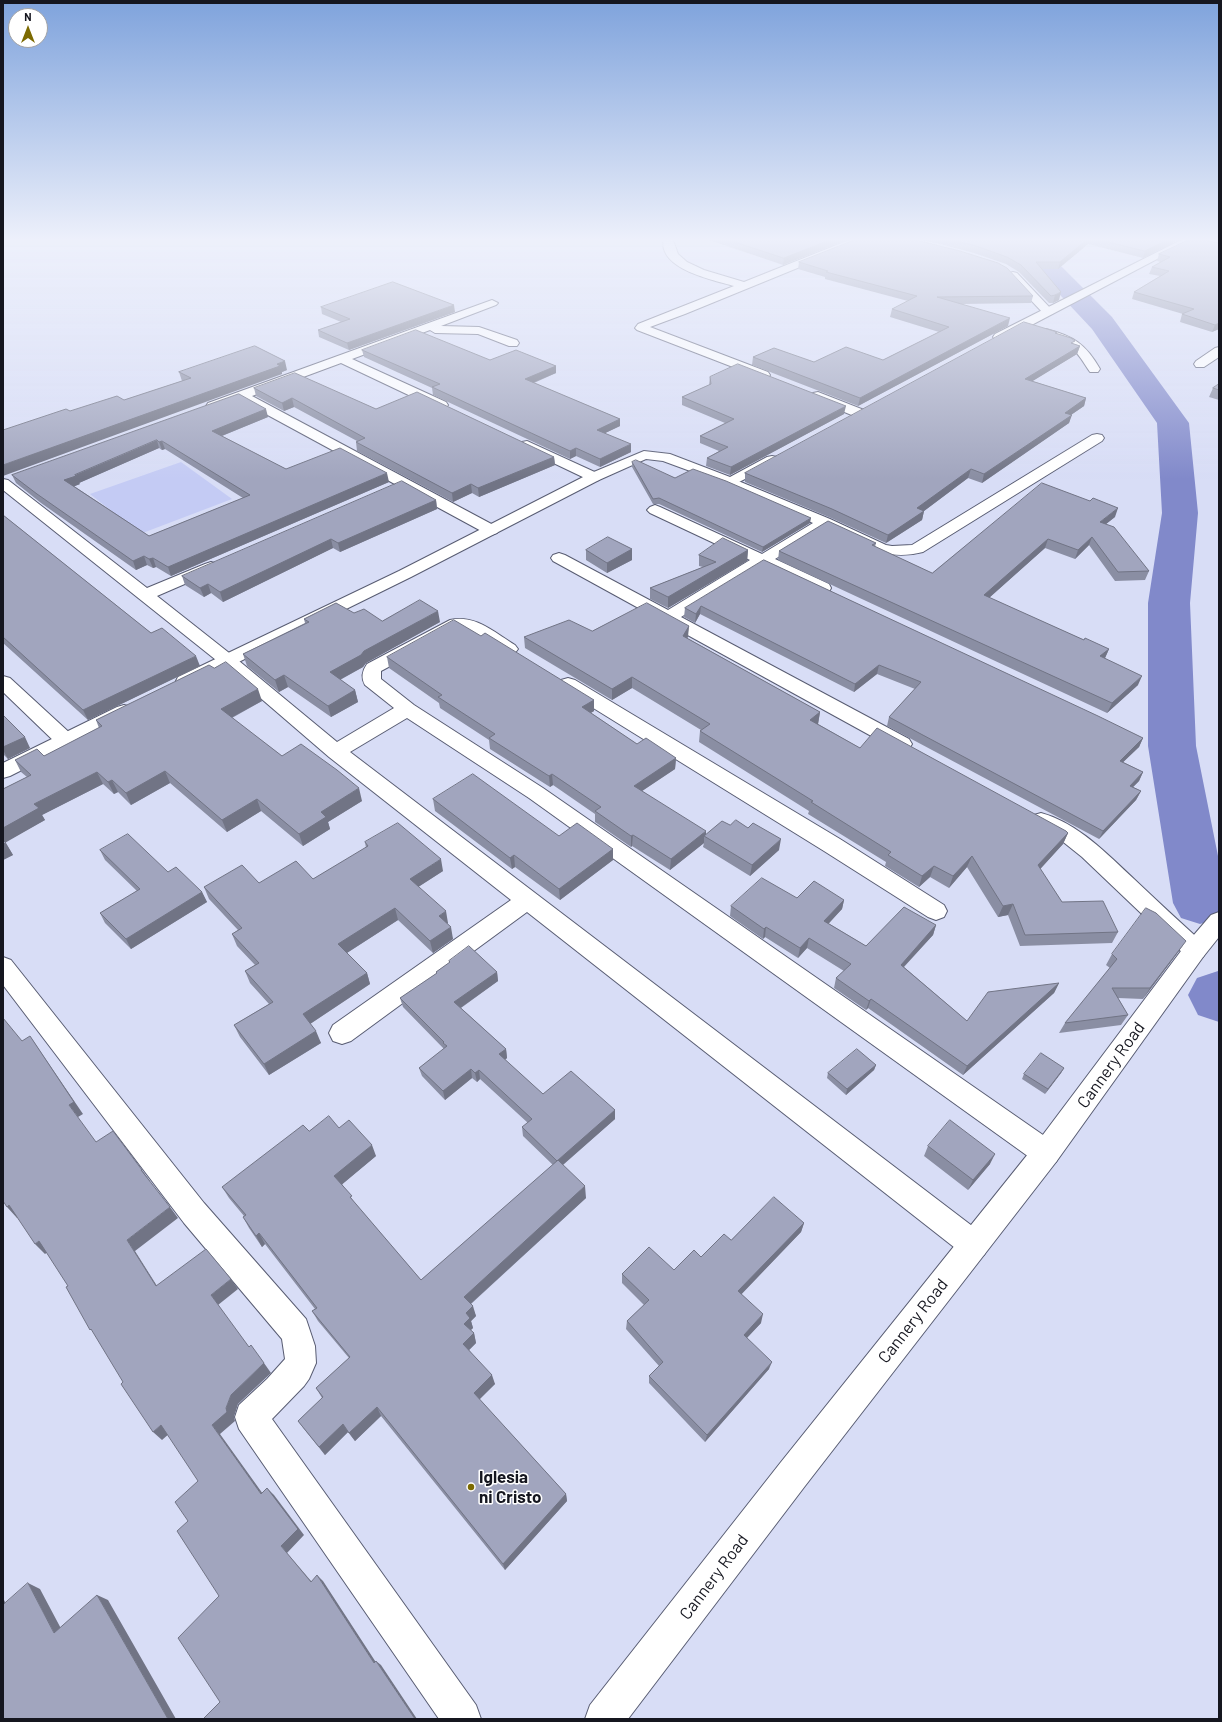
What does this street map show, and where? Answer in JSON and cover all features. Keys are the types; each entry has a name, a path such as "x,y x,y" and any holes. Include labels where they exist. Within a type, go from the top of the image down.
{"street":[{"path":"204,409 451,318"},
{"path":"661,318 642,326 641,328 774,379"},
{"path":"985,344 1034,318"},
{"path":"1020,325 1072,342 1087,355 1094,369"},
{"path":"425,328 479,331 513,343"},
{"path":"1200,364 1219,351"},
{"path":"343,359 450,410"},
{"path":"809,393 863,411 846,420"},
{"path":"242,396 396,486 491,530"},
{"path":"171,688 491,530 594,477 644,455 654,455 677,461 731,482 825,522 880,548 892,551 905,551 917,549 1097,438"},
{"path":"515,440 594,477"},
{"path":"731,482 785,453"},
{"path":"8,481 146,595 228,660 336,752 974,1245"},
{"path":"655,510 835,594"},
{"path":"669,617 825,522"},
{"path":"560,558 918,753"},
{"path":"146,595 224,561"},
{"path":"526,659 470,625 450,625 373,668 371,674 372,681 407,708 536,793 1046,1153"},
{"path":"553,675 832,845 936,911"},
{"path":"3,682 65,740"},
{"path":"3,771 136,705"},
{"path":"336,752 407,708"},
{"path":"1028,813 1070,836 1090,851 1195,950"},
{"path":"342,1033 528,900"},
{"name":"Cannery Road","path":"604,1719 792,1474 1046,1153 1195,950 1219,921"},
{"path":"3,967 194,1213 295,1330 300,1345 300,1363 289,1379 251,1417 462,1719"}],"shaded area":[{"path":"181,462 232,499 140,534 90,494"}],"building":[{"path":"348,318 416,318 347,343 318,330 350,319"},
{"path":"922,318 1009,318 860,398 753,357 774,348 814,362 846,347 883,360 949,327"},
{"path":"1195,318 1219,318 1219,323 1215,325"},
{"path":"1024,322 1071,338 1075,341 1071,343 1080,346 1025,379 1086,398 1065,413 1072,415 984,474 971,469 917,508 924,511 888,535 832,509 745,473"},
{"path":"416,330 490,360 516,350 556,366 525,379 620,419 597,430 631,444 600,459 576,448 570,451 432,387 440,384 362,350"},
{"path":"255,346 285,361 277,364 280,366 3,465 3,430 66,409 70,411 117,396 124,400 191,378 179,372"},
{"path":"738,364 846,406 731,467 707,458 728,447 700,436 734,419 682,397 711,384 710,377"},
{"path":"295,373 376,409 417,392 554,457 478,488 471,484 452,493 356,442 365,438 292,398 282,403 254,388"},
{"path":"1219,384 1219,390 1213,388"},
{"path":"239,394 266,409 212,431 286,469 340,448 387,473 168,567 153,558 149,559 144,556 133,561 12,475","holes":["157,440 159,442 162,441 250,495 149,536 64,480"]},
{"path":"636,460 675,478 693,469 726,481 811,518 763,547 659,498 653,499 632,462"},
{"path":"402,481 436,500 338,543 331,539 220,592 208,584 200,588 182,576"},
{"path":"1042,483 1090,501 1093,498 1118,508 1100,522 1114,527 1149,571 1118,572 1092,537 1078,550 1048,539 984,595 1084,640 1085,638 1109,649 1100,656 1142,676 1112,703 779,551 828,521 876,543 872,545 932,573"},
{"path":"3,515 151,633 162,628 196,656 83,710 3,637"},
{"path":"608,537 632,549 607,563 586,550"},
{"path":"723,538 748,550 668,597 650,588 716,562 699,555"},
{"path":"764,560 1143,738 1120,761 1143,772 1130,786 1141,791 1103,831 889,717 921,682 879,665 855,684 701,606 696,614 685,608"},
{"path":"420,600 438,611 364,651 361,655 330,672 355,690 328,706 284,675 275,680 243,654 309,622 304,619 336,603 354,613 364,609 382,621"},
{"path":"647,603 689,626 683,636 820,712 810,720 860,748 877,728 1066,831 1068,833 1038,865 1062,902 1103,901 1118,932 1025,935 1013,904 1003,906 972,856 953,876 934,866 922,876 888,855 891,852 811,802 813,801 700,731 710,724 632,677 612,689 524,637 569,620 592,631"},
{"path":"454,620 481,636 485,633 594,700 582,707 637,744 646,738 676,758 634,786 706,831 671,859 633,835 631,836 595,811 601,807 552,774 549,776 489,738 495,734 438,697 442,695 387,657"},
{"path":"226,662 258,689 221,709 282,756 301,744 359,788 321,812 326,817 299,834 257,799 222,820 165,771 126,793 112,780 108,782 97,772 34,804 39,808 3,828 3,789 31,775 15,760 37,749 44,756 102,726 96,720 209,665 214,668"},
{"path":"3,715 25,737 3,747"},
{"path":"473,774 559,836 577,823 613,849 559,889 514,855 510,858 433,799"},
{"path":"736,820 748,828 753,823 781,839 752,865 704,836 722,821 730,825"},
{"path":"398,823 441,859 410,879 446,911 439,916 451,927 430,941 395,908 338,944 367,973 303,1014 316,1031 264,1064 234,1025 273,1002 245,971 259,963 232,934 242,928 204,887 242,865 259,883 296,861 313,879 368,846 365,842"},
{"path":"128,834 168,872 176,867 202,892 126,939 100,913 140,889 100,850"},
{"path":"762,878 797,898 814,881 844,900 824,921 866,946 904,907 936,925 901,965 967,1021 988,992 1059,983 967,1066 871,999 869,1001 836,978 851,964 809,938 800,948 766,927 764,929 731,906"},
{"path":"1146,908 1156,913 1186,941 1150,988 1112,988 1128,1015 1065,1023 1117,959 1112,954"},
{"path":"469,946 497,972 454,1002 506,1049 499,1054 543,1094 571,1071 615,1110 557,1161 522,1127 532,1119 479,1070 475,1073 471,1069 443,1091 419,1068 447,1046 400,998 437,973 436,972 450,962 449,961"},
{"path":"3,1018 22,1041 30,1036 74,1102 69,1105 96,1142 113,1131 170,1207 127,1240 156,1286 206,1249 231,1279 211,1295 249,1347 251,1345 264,1363 231,1395 226,1408 227,1412 212,1425 261,1494 267,1488 298,1529 281,1546 311,1582 317,1575 374,1663 376,1661 415,1719 203,1719 220,1702 178,1638 219,1596 177,1531 188,1521 175,1502 198,1481 161,1425 153,1432 121,1384 123,1382 91,1329 90,1330 66,1287 68,1286 39,1241 35,1244 9,1205 7,1207 3,1201"},
{"path":"857,1049 876,1065 847,1089 828,1073"},
{"path":"1041,1053 1064,1068 1048,1089 1024,1074"},
{"path":"329,1116 339,1128 349,1120 372,1145 334,1176 352,1196 350,1197 421,1280 558,1160 585,1186 464,1297 473,1306 466,1313 470,1318 464,1324 474,1333 463,1344 492,1375 474,1393 566,1494 503,1564 377,1407 349,1433 343,1424 319,1447 298,1421 323,1397 316,1388 350,1357 312,1311 317,1308 259,1233 256,1236 243,1217 246,1215 222,1187 303,1125 309,1131"},
{"path":"950,1120 995,1154 973,1180 928,1146"},
{"path":"774,1197 804,1223 738,1291 763,1314 744,1335 772,1362 707,1435 649,1376 663,1362 627,1321 649,1300 622,1274 649,1247 674,1270 694,1250 701,1257 724,1234 731,1240"},
{"path":"28,1583 54,1633 97,1595 168,1719 3,1719 3,1605"}],"waterway":[{"path":"1098,318 1173,423 1180,513 1169,603 1172,746 1200,903"}],"place":[{"name":"Iglesia ni Cristo","path":"471,1487"}]}
